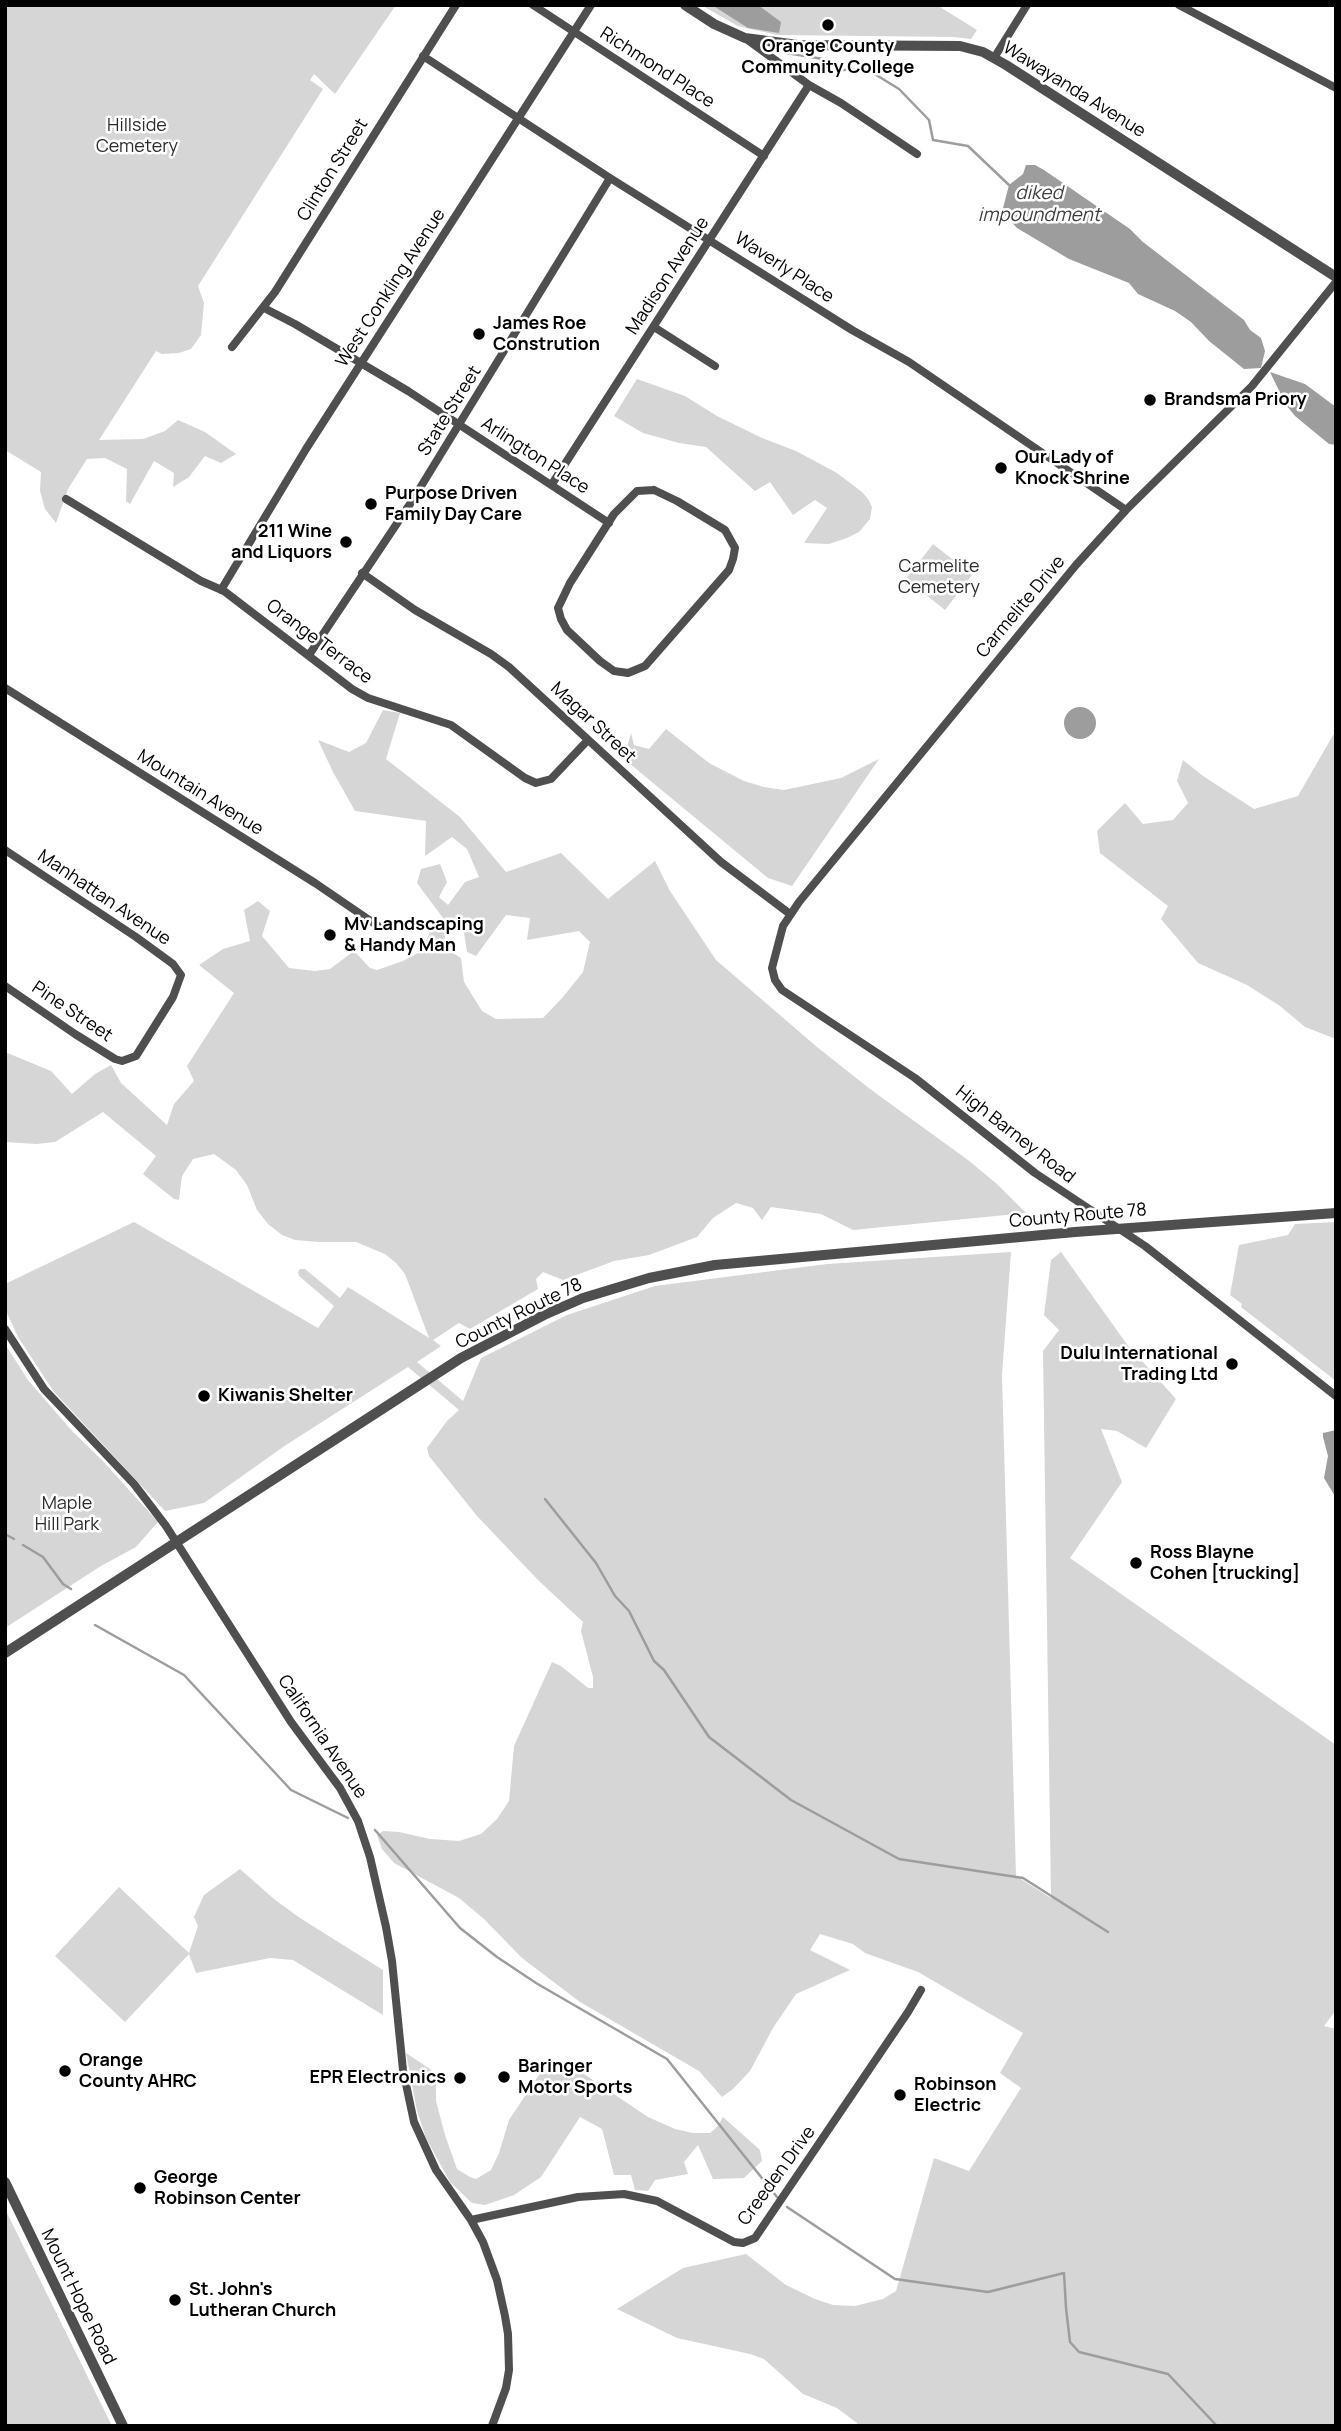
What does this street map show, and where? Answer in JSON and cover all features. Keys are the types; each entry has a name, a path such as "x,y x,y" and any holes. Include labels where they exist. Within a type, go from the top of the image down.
{"street":[{"name":"Clinton Street","path":"232,347 264,308 456,5"},
{"name":"Richmond Place","path":"533,5 764,156"},
{"name":"West Conkling Avenue","path":"221,590 306,449 591,5"},
{"name":"Wawayanda Avenue","path":"685,5 714,24 745,38 798,45 960,46 976,50 994,58 1336,279"},
{"path":"994,58 1027,5"},
{"path":"1179,5 1336,88"},
{"path":"745,38 809,85 917,154"},
{"name":"Waverly Place","path":"423,57 852,330 909,362 1126,510"},
{"name":"Madison Avenue","path":"552,484 809,85"},
{"name":"State Street","path":"309,654 412,501 610,178"},
{"name":"Carmelite Drive","path":"774,978 773,958 783,926 790,914 1036,613 1126,510 1252,386 1336,279"},
{"name":"Arlington Place","path":"264,308 362,363 609,523"},
{"path":"654,327 715,366"},
{"path":"637,491 654,491 677,501 725,530 735,548 729,570 645,666 628,673 614,671 600,662 567,630 558,611 561,599 609,523 637,491"},
{"name":"Orange Terrace","path":"66,499 201,581 221,590 352,689 368,698 451,725 525,778 536,783 551,779 587,741"},
{"name":"Magar Street","path":"362,573 415,610 509,667 721,862 790,914"},
{"name":"Mountain Avenue","path":"5,688 315,883 378,926"},
{"name":"Manhattan Avenue","path":"5,850 136,937 173,964 181,975 173,998 136,1056 122,1061"},
{"name":"High Barney Road","path":"774,978 789,996 900,1066 1035,1173 1201,1288 1336,1396"},
{"name":"Pine Street","path":"5,986 75,1034 122,1061"},
{"name":"County Route 78","path":"5,1653 461,1358 533,1320 583,1298 649,1278 715,1265 1118,1228 1336,1213"},
{"name":"California Avenue","path":"5,1329 44,1389 134,1484 176,1542 291,1722 340,1788 358,1821 374,1870 386,1927 403,2070 414,2122 436,2170 471,2220 491,2264 508,2334 506,2388 492,2426"},
{"name":"Creeden Drive","path":"471,2220 578,2197 612,2193 634,2194 657,2201 734,2242 748,2241 763,2230 920,1990"},
{"name":"Mount Hope Road","path":"5,2182 123,2426"}],"green space":[{"name":"Hillside Cemetery","path":"5,5 396,5 335,94 314,74 310,80 323,89 198,286 204,303 201,335 191,349 162,354 156,351 99,440 143,439 165,431 178,420 205,432 236,454 221,463 205,456 189,477 173,487 174,473 154,461 130,504 126,501 127,469 105,458 87,459 68,489 56,523 45,509 40,491 41,472 5,450"},
{"name":"Orange County Community College","path":"701,5 941,5 940,7 977,30 971,39 777,35 738,26"},
{"path":"637,379 685,396 717,416 796,451 837,473 868,499 872,507 870,519 859,532 847,538 829,544 804,543 827,508 815,500 793,515 770,482 755,491 706,447 643,433 614,416"},
{"name":"Carmelite Cemetery","path":"933,544 972,575 945,610 906,579"},
{"path":"383,710 400,713 386,759 460,817 506,872 561,853 608,899 655,861 670,891 716,960 817,1047 968,1160 1026,1213 853,1230 821,1214 771,1207 762,1220 753,1208 736,1203 713,1218 697,1237 649,1255 614,1261 563,1280 543,1272 536,1279 538,1289 470,1329 459,1323 433,1340 441,1346 417,1362 463,1401 481,1358 567,1315 655,1286 827,1264 1011,1252 1002,1375 1016,1876 1051,1898 1043,1351 1059,1330 1044,1315 1051,1260 1061,1252 1126,1343 1176,1399 1146,1448 1117,1431 1101,1429 1122,1482 1070,1558 1336,1745 1336,2010 1324,2026 1336,2029 1336,2426 857,2426 857,2423 837,2408 803,2394 764,2359 677,2338 617,2309 683,2268 746,2254 786,2285 833,2305 855,2306 883,2299 896,2291 934,2158 969,2171 1021,2088 1000,2073 1023,2033 918,1972 865,1953 853,1944 820,1934 810,1950 850,1970 796,1994 773,2028 750,2071 722,2097 699,2071 580,2002 522,1958 459,1898 394,1863 382,1849 377,1835 383,1831 399,1832 430,1839 459,1841 481,1834 497,1819 509,1801 514,1746 552,1662 588,1688 593,1688 593,1677 581,1631 583,1622 538,1580 477,1516 429,1456 427,1448 459,1410 408,1367 286,1445 204,1503 165,1511 54,1392 18,1337 5,1309 5,1284 134,1222 318,1328 334,1306 299,1276 300,1269 305,1269 340,1298 348,1287 429,1338 405,1274 396,1263 385,1254 356,1242 295,1240 282,1235 268,1224 257,1210 247,1185 236,1170 214,1154 193,1159 182,1176 179,1200 174,1199 143,1174 156,1156 103,1112 55,1142 5,1142 5,1052 51,1071 72,1094 95,1074 111,1065 121,1083 167,1125 174,1104 194,1081 187,1066 234,993 199,965 223,949 250,941 244,910 258,901 270,911 262,936 289,968 315,971 330,969 354,951 370,968 377,970 418,953 430,932 443,918 417,883 421,869 440,864 447,882 439,897 448,905 465,882 479,877 467,849 452,837 425,856 426,821 355,811 318,740 349,752 366,743","holes":["506,915 530,918 527,940 579,931 590,942 583,972 543,1018 496,1019 482,1011 464,982 461,958 443,947 447,926 459,925 464,933 467,952 476,956"]},
{"path":"666,729 709,763 744,781 784,790 841,778 879,759 792,886 768,878 624,759 631,733 634,745 649,749"},
{"path":"1336,730 1336,1039 1305,1027 1280,1006 1247,985 1198,963 1161,919 1168,906 1100,853 1097,831 1125,803 1143,824 1173,820 1188,803 1177,781 1183,760 1254,809 1298,796"},
{"path":"1336,1222 1336,1381 1241,1307 1242,1304 1230,1295 1239,1245 1288,1235 1295,1224"},
{"name":"Maple Hill Park","path":"5,1344 28,1380 158,1522 136,1547 101,1566 5,1628"},
{"path":"240,1869 300,1918 383,1970 383,2015 293,1960 270,1958 196,1973 189,1954 125,2022 55,1956 119,1887 189,1953 198,1926 194,1917 204,1895"},
{"path":"406,2053 436,2073 436,2101 457,2169 476,2179 491,2170 509,2120 543,2069 564,2072 575,2068 648,2117 675,2129 710,2133 723,2117 760,2150 762,2161 744,2178 713,2179 698,2145 684,2162 688,2174 655,2180 648,2191 635,2190 631,2175 614,2175 602,2129 580,2117 541,2177 514,2195 485,2205 472,2203 450,2182 426,2138 417,2111"},
{"path":"5,2209 112,2426 5,2426"}],"water":[{"path":"712,5 758,5 781,22 779,33 748,28"},
{"name":"diked impoundment","path":"1026,165 1035,165 1044,170 1130,229 1244,320 1250,330 1261,338 1265,351 1261,368 1244,369 1175,311 1138,294 1129,283 1069,259 1017,228 1002,212 1009,185 1023,174"},
{"path":"1270,372 1305,384 1336,407 1336,445 1329,444 1295,416 1286,405"},
{"path":"1080,707 1091,712 1096,723 1091,734 1080,739 1069,734 1064,723 1069,712"},
{"path":"1336,1430 1336,1498 1324,1478 1328,1456 1323,1433"}],"waterway":[{"path":"786,53 823,59 841,70 865,69 873,73 899,89 929,120 933,140 968,146 1009,185"},
{"path":"545,1499 596,1563 615,1596 629,1611 654,1661 664,1670 709,1737 791,1800 899,1859 1023,1878 1108,1932"},
{"path":"5,1534 14,1539"},
{"path":"23,1545 43,1557 63,1584 71,1589"},
{"path":"95,1625 184,1675 291,1790 348,1818"},
{"path":"375,1830 460,1928 536,1983 667,2059 777,2197"},
{"path":"787,2207 895,2279 988,2292 1064,2273 1070,2342 1079,2352 1168,2374 1217,2426"}],"place":[{"name":"Orange County Community College","path":"828,25"},
{"name":"James Roe Constrution","path":"479,334"},
{"name":"Brandsma Priory","path":"1150,400"},
{"name":"Our Lady of Knock Shrine","path":"1001,468"},
{"name":"Purpose Driven Family Day Care","path":"371,504"},
{"name":"211 Wine and Liquors","path":"346,542"},
{"name":"Mv Landscaping & Handy Man","path":"330,935"},
{"name":"Dulu International Trading Ltd","path":"1232,1364"},
{"name":"Kiwanis Shelter","path":"204,1396"},
{"name":"Ross Blayne Cohen [trucking]","path":"1136,1563"},
{"name":"Orange County AHRC","path":"65,2071"},
{"name":"Baringer Motor Sports","path":"504,2077"},
{"name":"EPR Electronics","path":"460,2078"},
{"name":"Robinson Electric","path":"900,2095"},
{"name":"George Robinson Center","path":"140,2188"},
{"name":"St. John's Lutheran Church","path":"175,2300"}]}
